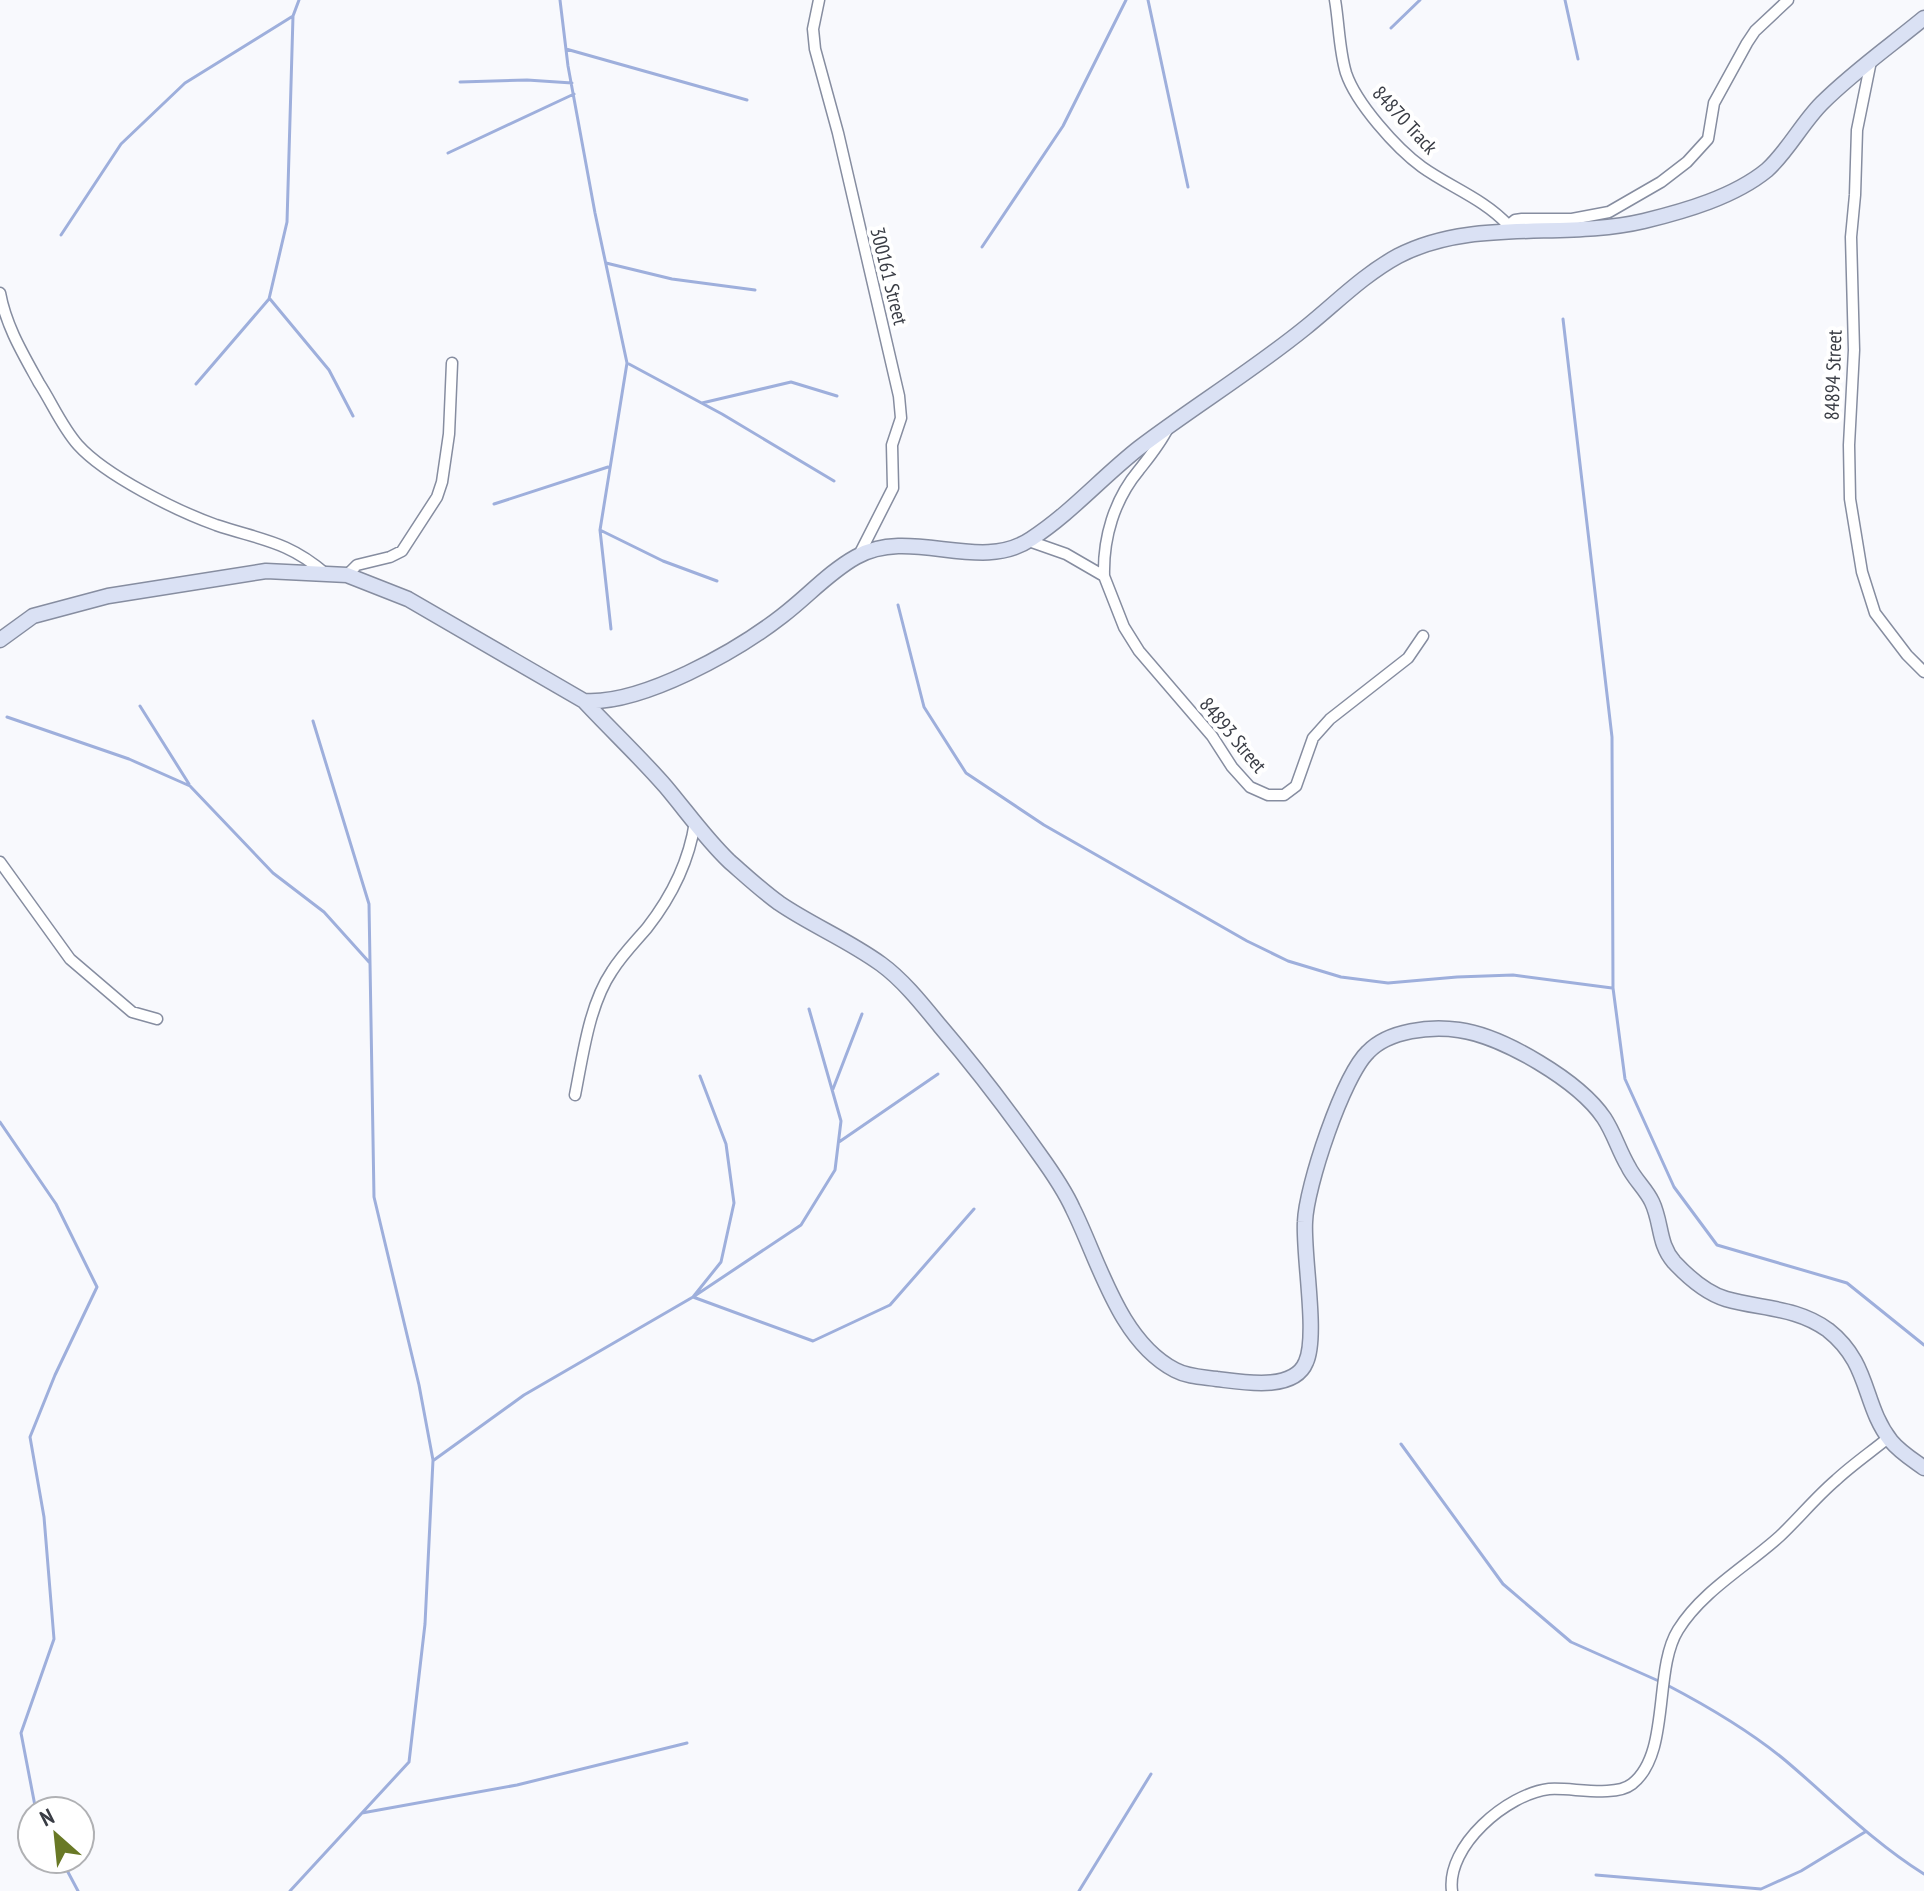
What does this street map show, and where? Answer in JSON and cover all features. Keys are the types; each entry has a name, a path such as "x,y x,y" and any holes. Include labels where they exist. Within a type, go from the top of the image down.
{"street":[{"name":"300161 Street","path":"819,0 813,29 815,49 898,383 900,407 899,426 892,445 893,488 859,555"},
{"name":"84870 Track","path":"1335,0 1351,88 1378,123 1422,167 1495,212 1505,228"},
{"path":"584,701 600,703 632,695 726,653 755,636 859,555 889,546 922,545 994,553 1029,541 1137,450 1302,331 1394,258 1416,247 1505,228 1522,219 1572,219 1609,212 1661,182 1687,162 1708,139 1714,103 1747,43 1755,31 1788,0"},
{"path":"1505,228 1546,232 1598,229 1644,221 1706,203 1739,187 1768,169 1818,107 1853,73 1924,18"},
{"name":"84894 Street","path":"1871,61 1857,130 1851,237 1854,350 1849,445 1850,499 1862,572 1875,613 1924,672"},
{"path":"0,293 24,358 78,445 92,458 169,505 213,524 284,545 312,561 326,574"},
{"path":"347,575 357,565 402,551 437,497 449,434 452,363"},
{"name":"84893 Street","path":"1170,426 1153,454 1127,486 1116,508 1104,557 1104,576 1124,627 1139,651 1212,736 1232,767 1250,787 1268,795 1284,795 1296,786 1313,738 1330,719 1408,658 1423,636"},
{"path":"1029,541 1066,554 1104,576"},
{"path":"0,640 33,616 108,596 266,571 347,575 408,599 584,701 637,755 724,856 780,903 884,966 928,1011 1004,1106 1058,1181 1116,1307 1155,1355 1170,1368 1187,1375 1242,1382 1283,1381 1296,1375 1306,1363 1310,1337 1305,1220 1309,1190 1340,1102 1369,1049 1382,1041 1434,1028 1459,1030 1502,1042 1568,1083 1593,1103 1606,1120 1629,1170 1651,1199 1661,1241 1673,1261 1710,1293 1725,1299 1795,1313 1827,1330 1855,1358 1888,1438 1924,1468"},
{"path":"575,1095 602,988 677,883 692,844 695,822"},
{"path":"0,862 70,959 132,1012 157,1019"},
{"path":"1452,1891 1456,1864 1475,1831 1524,1796 1547,1789 1614,1791 1629,1787 1642,1774 1652,1757 1667,1656 1677,1631 1738,1569 1782,1534 1837,1478 1888,1438"}],"waterway":[{"path":"196,384 269,299 287,222 293,16 299,0"},
{"path":"560,0 568,66 595,213 627,363 600,530 611,629"},
{"path":"982,247 1063,126 1126,0"},
{"path":"1148,0 1188,187"},
{"path":"1391,28 1420,0"},
{"path":"1565,0 1578,59"},
{"path":"61,235 121,144 185,83 293,16"},
{"path":"566,49 747,100"},
{"path":"460,82 527,80 572,83"},
{"path":"448,153 574,94"},
{"path":"606,263 672,279 755,290"},
{"path":"270,299 329,370 353,416"},
{"path":"1563,319 1612,737 1613,988 1625,1079 1674,1187 1717,1245 1847,1283 1924,1345"},
{"path":"629,364 722,414 834,481"},
{"path":"702,403 791,382 837,396"},
{"path":"494,504 608,467"},
{"path":"600,530 663,561 717,581"},
{"path":"898,605 924,707 966,773 1044,825 1247,941 1288,961 1341,977 1388,983 1513,975 1612,988"},
{"path":"140,706 189,784"},
{"path":"7,717 129,759 190,786 273,873 324,912 369,962"},
{"path":"290,1891 409,1762 425,1624 433,1460 419,1385 374,1197 369,904 313,721"},
{"path":"696,1295 801,1225 835,1170 841,1121 809,1009"},
{"path":"833,1089 862,1014"},
{"path":"839,1142 938,1074"},
{"path":"434,1460 524,1395 693,1297 721,1262 734,1203 726,1144 700,1076"},
{"path":"0,1122 56,1204 97,1287 55,1375 30,1437 44,1517 54,1639 21,1733 33,1795"},
{"path":"693,1297 813,1341 890,1305 974,1209"},
{"path":"1401,1444 1503,1584 1571,1642 1661,1682"},
{"path":"1667,1685 1758,1740 1870,1834 1924,1874"},
{"path":"362,1813 517,1785 687,1743"},
{"path":"1079,1891 1151,1774"},
{"path":"1596,1875 1761,1889 1801,1871 1865,1832"},
{"path":"70,1875 78,1891"}]}
